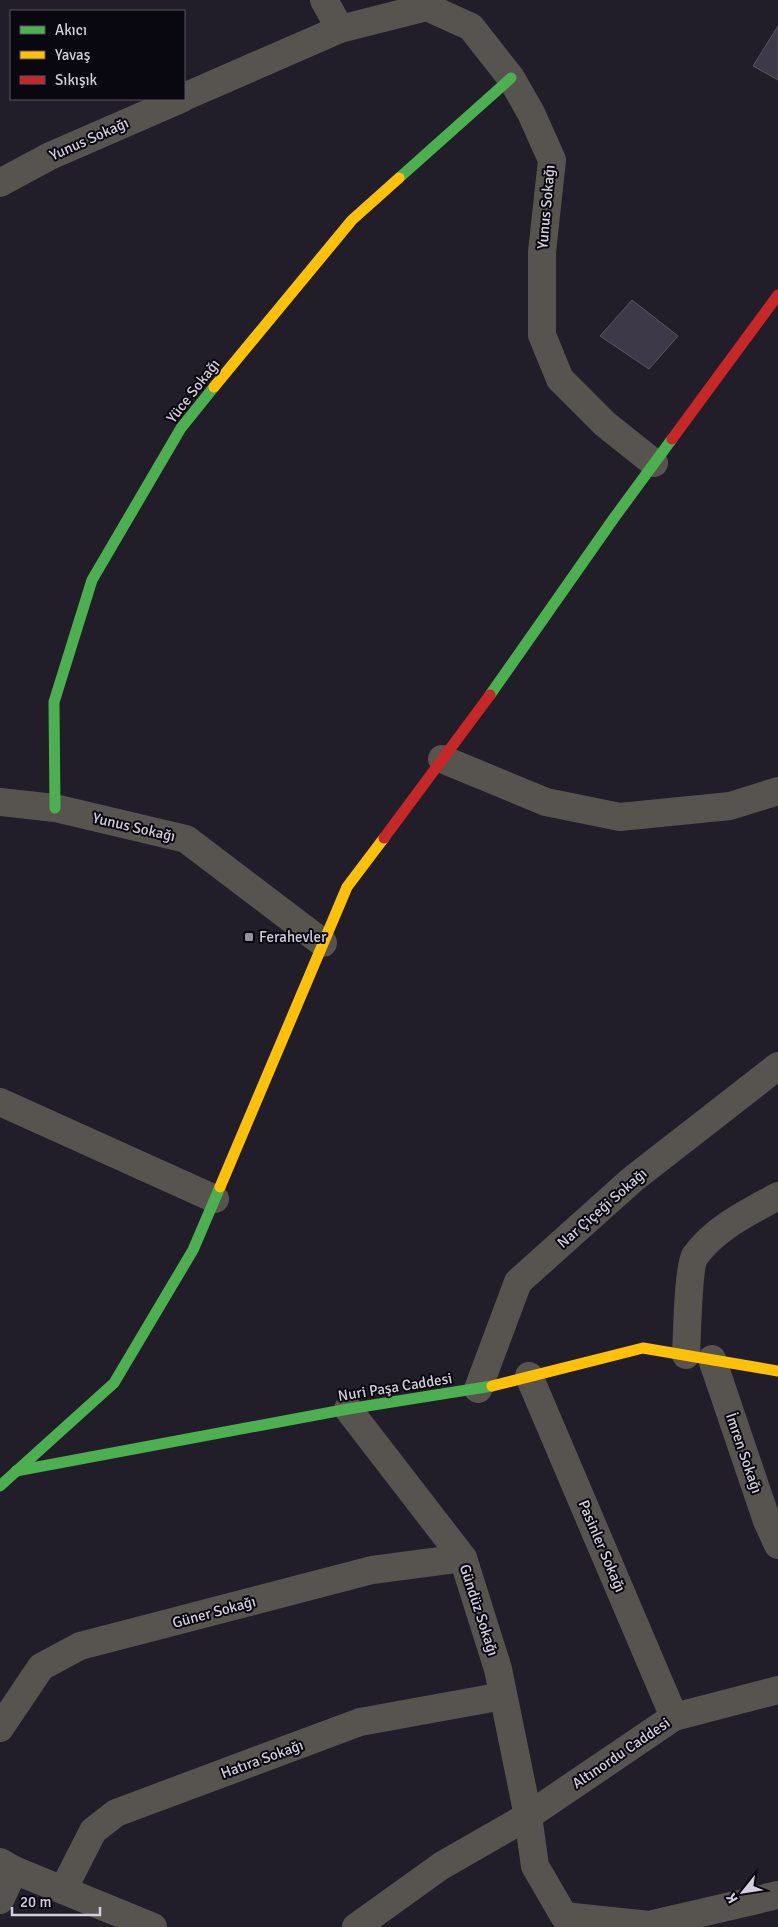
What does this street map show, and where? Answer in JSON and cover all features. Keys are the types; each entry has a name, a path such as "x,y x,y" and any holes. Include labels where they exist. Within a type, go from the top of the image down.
{"street":[{"path":"324,0 340,29"},
{"name":"Yunus Sokağı","path":"185,97 340,29 427,7 471,27 511,78 552,160 542,252 542,335 560,379 605,424 654,463"},
{"name":"Yüce Sokağı","path":"55,808 54,702 92,580 182,428 352,220 511,78"},
{"name":"Yunus Sokağı","path":"0,184 50,156 177,100"},
{"path":"0,1486 114,1383 193,1250 347,887 778,295"},
{"path":"442,759 546,802 620,818 730,806 778,791"},
{"name":"Yunus Sokağı","path":"0,802 55,808 186,839 324,943"},
{"name":"Nar Çiçeği Sokağı","path":"478,1389 518,1282 633,1179 778,1066"},
{"path":"0,1102 215,1199"},
{"path":"699,1357 687,1310 694,1258 725,1226 778,1196"},
{"name":"Nuri Paşa Caddesi","path":"16,1471 348,1409 478,1389 643,1348 778,1371"},
{"name":"İmren Sokağı","path":"699,1357 778,1545"},
{"name":"Pasinler Sokağı","path":"529,1376 674,1717"},
{"name":"Gündüz Sokağı","path":"348,1409 462,1558 498,1669 528,1816 535,1866 564,1916 606,1924"},
{"name":"Güner Sokağı","path":"0,1728 41,1668 80,1646 372,1570 462,1558"},
{"name":"Altınordu Caddesi","path":"356,1927 441,1866 528,1816 674,1717 778,1690"},
{"name":"Hatıra Sokağı","path":"63,1890 93,1831 116,1813 360,1722 503,1696"},
{"path":"0,1900 7,1866 152,1927"},
{"path":"606,1924 649,1925 778,1894"}],"building":[{"path":"778,26 778,80 753,66"},
{"path":"632,300 678,336 649,369 600,336"}],"traffic: fast":[{"path":"399,178 511,78"},
{"path":"55,808 54,702 92,580 181,428 214,387"},
{"path":"490,695 672,439"},
{"path":"0,1486 114,1383 193,1250 220,1187"},
{"path":"16,1471 348,1409 492,1386"}],"traffic: slow":[{"path":"214,387 352,220 399,178"},
{"path":"220,1187 347,887 384,838"},
{"path":"492,1386 643,1348 778,1371"}],"traffic: jam":[{"path":"672,439 778,295"},
{"path":"384,838 490,695"}],"place":[{"name":"Ferahevler","path":"249,937"}]}
